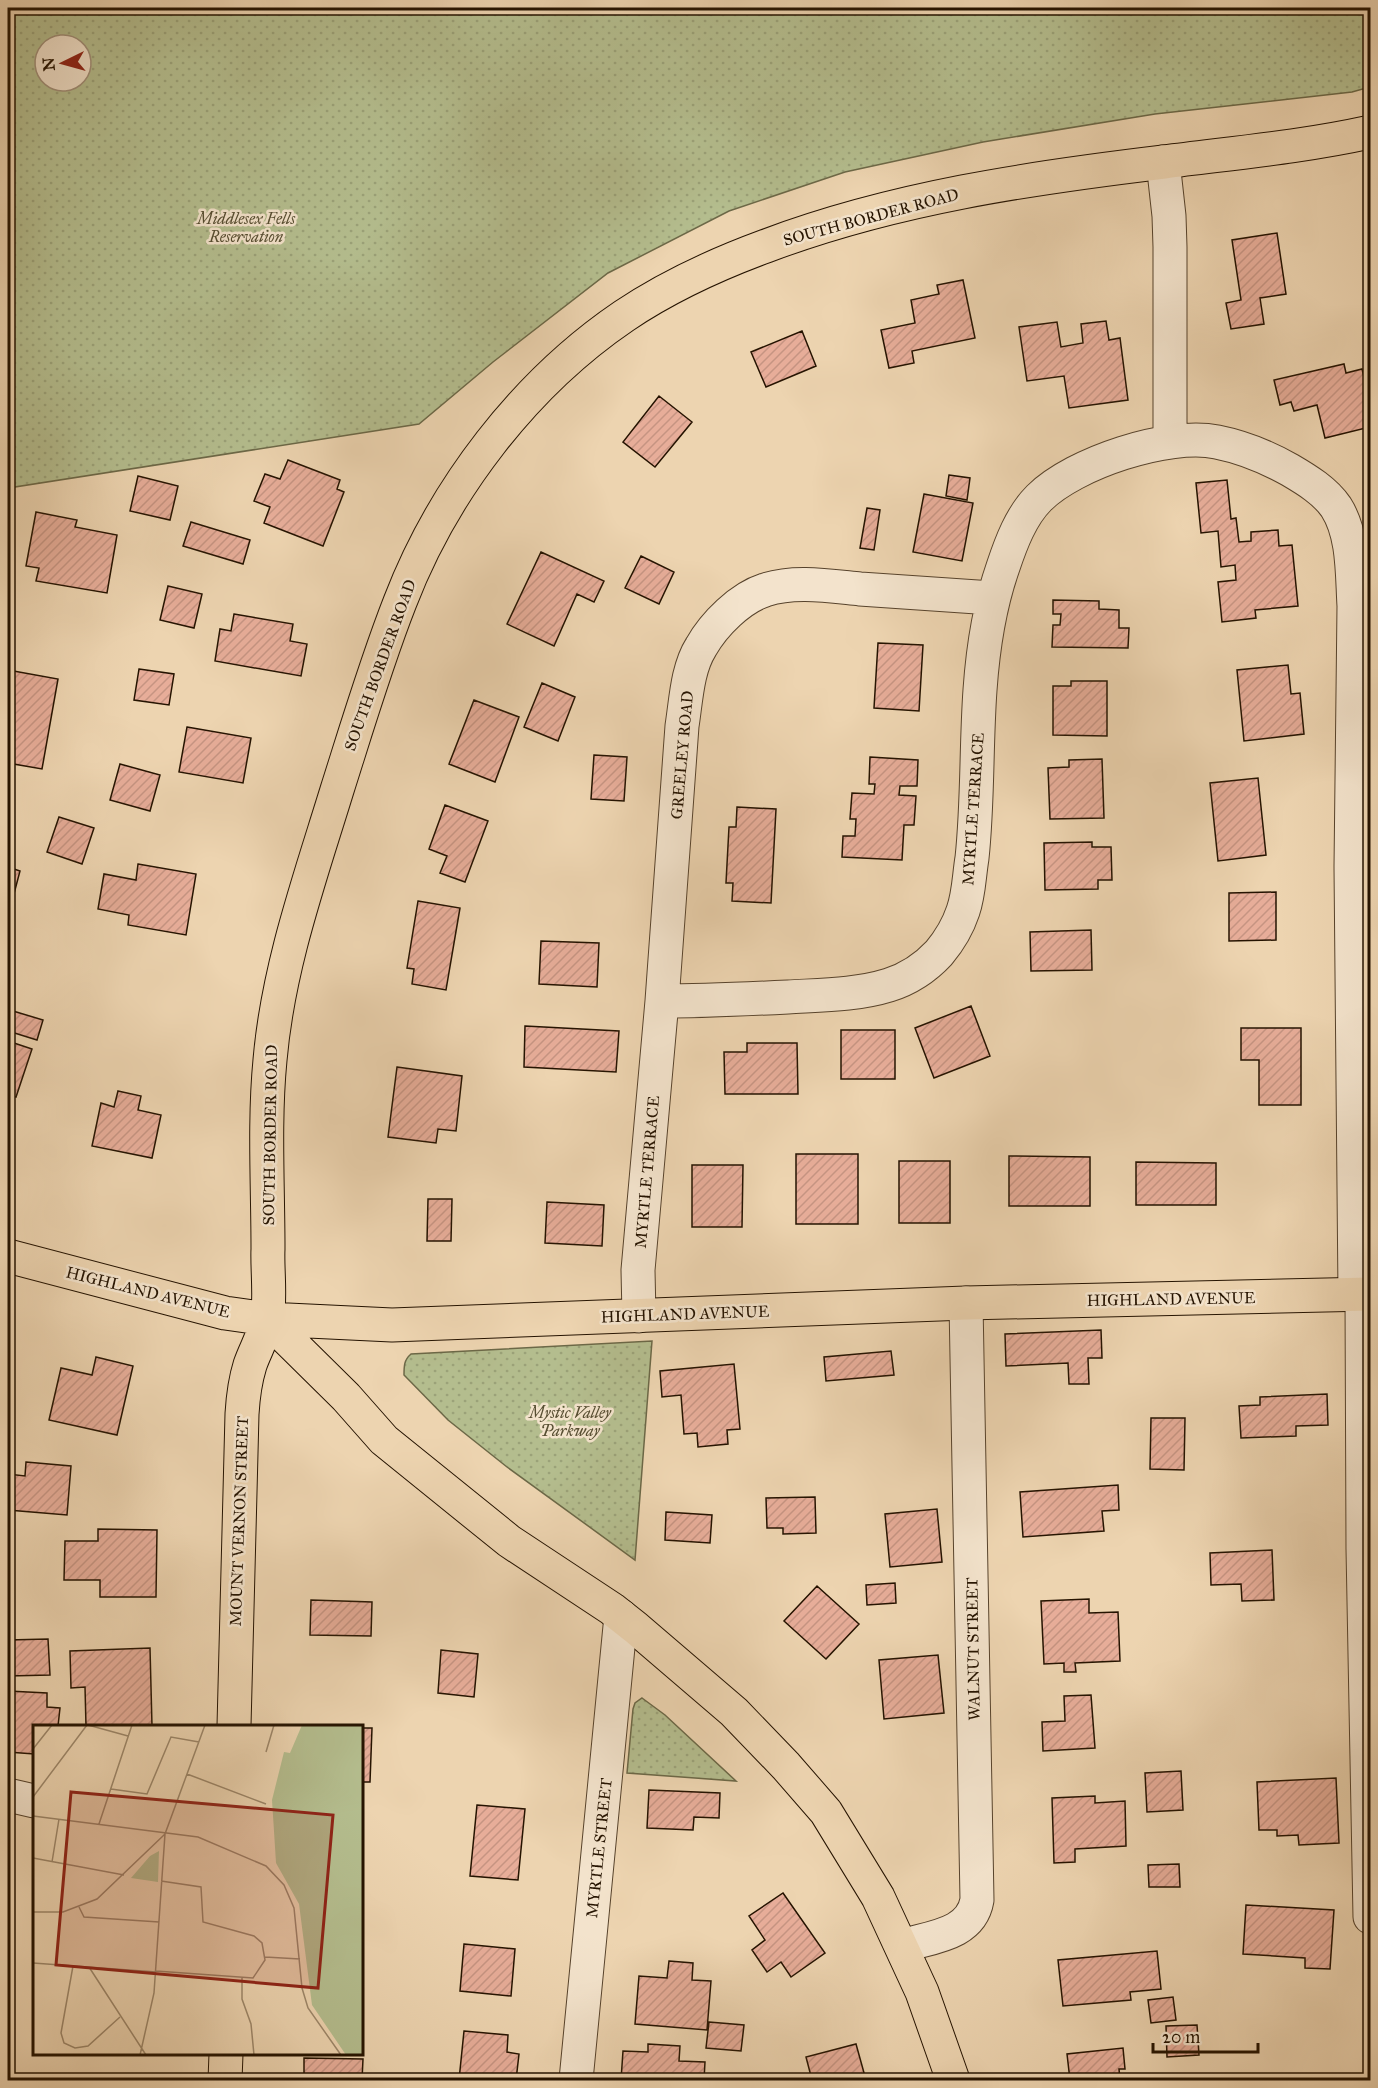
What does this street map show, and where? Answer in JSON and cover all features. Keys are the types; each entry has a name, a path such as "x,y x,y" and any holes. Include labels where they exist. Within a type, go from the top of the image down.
{"main road":[{"name":"SOUTH BORDER ROAD","path":"267,1319 270,1058 280,990 296,922 352,743 401,598 427,542 451,501 503,428 533,394 622,317 657,296 710,269 764,246 825,226 956,194 1021,181 1272,149 1371,132"},
{"name":"HIGHLAND AVENUE","path":"8,1256 204,1309 267,1319 392,1325 966,1303 1362,1295"},
{"path":"267,1319 346,1397 384,1440 509,1541 621,1616 734,1712 786,1766 826,1812 878,1898 902,1946 937,2032 952,2080"},
{"name":"MOUNT VERNON STREET","path":"234,1725 243,1396 248,1369 267,1319"},
{"path":"225,2080 226,2055"}],"street":[{"path":"1163,162 1170,247 1170,442"},
{"name":"MYRTLE TERRACE","path":"639,1316 638,1270 662,1001 807,996 864,991 899,981 916,972 938,954 955,931 967,895 973,847 984,642 992,598 1011,542 1038,499 1064,479 1125,452 1170,442 1216,441 1276,462 1324,493 1338,510 1346,527 1352,575 1362,607 1350,867 1362,1295 1363,1549 1371,1917"},
{"name":"GREELEY ROAD","path":"662,1001 682,726 688,682 693,665 700,647 712,632 724,618 751,596 774,587 817,586 992,598"},
{"name":"WALNUT STREET","path":"902,1946 946,1933 964,1925 974,1912 978,1884 966,1303"},
{"name":"MYRTLE STREET","path":"576,2080 621,1616"},
{"path":"8,1795 33,1801"}],"green space":[{"name":"Middlesex Fells Reservation","path":"8,8 1370,8 1370,87 1352,92 1155,114 983,142 845,172 729,211 608,273 493,362 419,424 8,488"},
{"name":"Mystic Valley Parkway","path":"652,1341 635,1560 507,1467 448,1420 404,1375 405,1363 411,1354"},
{"path":"642,1698 665,1715 736,1781 627,1773 633,1709 635,1703"}],"building":[{"path":"1277,233 1286,294 1260,298 1264,324 1231,329 1226,303 1241,300 1232,240"},
{"path":"963,280 975,338 912,351 914,363 889,368 881,330 915,323 911,300 939,294 937,285"},
{"path":"1106,321 1109,340 1120,338 1128,400 1069,408 1064,376 1027,381 1019,327 1057,322 1061,347 1083,343 1081,324"},
{"path":"802,331 816,366 766,387 751,352"},
{"path":"1344,364 1346,373 1362,369 1365,381 1370,379 1370,427 1325,438 1317,405 1294,411 1291,402 1280,405 1274,380"},
{"path":"659,396 692,422 655,467 623,442"},
{"path":"288,460 340,480 337,489 344,492 323,546 264,523 270,507 254,501 265,474 280,479"},
{"path":"949,475 970,478 967,500 946,496"},
{"path":"138,476 178,486 170,520 130,511"},
{"path":"1227,480 1231,519 1236,518 1239,542 1251,541 1251,532 1278,530 1279,546 1292,545 1298,606 1255,610 1256,618 1222,622 1218,582 1236,580 1235,565 1221,567 1218,531 1201,533 1196,483"},
{"path":"924,494 973,503 962,561 913,552"},
{"path":"867,508 880,510 874,550 860,548"},
{"path":"36,512 77,520 75,527 117,535 107,593 36,581 39,568 26,566"},
{"path":"191,522 250,540 243,564 183,546"},
{"path":"541,552 604,581 594,602 577,594 554,646 507,624"},
{"path":"641,556 674,572 659,604 625,588"},
{"path":"168,586 202,594 194,628 160,620"},
{"path":"1053,600 1099,601 1099,609 1119,610 1119,628 1129,628 1128,648 1052,647 1053,625 1060,625 1061,614 1053,614"},
{"path":"234,614 293,624 290,641 307,644 301,676 215,661 220,629 231,631"},
{"path":"878,643 923,645 919,711 874,708"},
{"path":"1288,665 1291,694 1300,693 1304,734 1244,741 1237,670"},
{"path":"139,669 174,674 169,705 134,700"},
{"path":"8,670 58,679 42,769 8,763"},
{"path":"1071,681 1107,681 1107,736 1053,735 1053,686 1071,686"},
{"path":"542,683 575,697 558,741 524,727"},
{"path":"474,700 519,717 495,782 449,764"},
{"path":"187,727 251,738 243,783 179,772"},
{"path":"594,755 627,757 624,801 591,799"},
{"path":"870,757 918,760 917,786 900,786 899,795 916,796 914,825 904,825 902,860 842,857 843,836 855,836 856,819 850,819 852,793 874,794 875,784 869,784"},
{"path":"1102,759 1104,818 1050,819 1048,768 1069,767 1069,760"},
{"path":"120,764 160,775 150,811 110,800"},
{"path":"1258,778 1266,855 1218,861 1210,783"},
{"path":"445,805 488,821 465,882 440,873 447,856 429,849"},
{"path":"737,807 776,809 771,903 732,901 733,883 726,883 729,827 736,827"},
{"path":"59,817 94,828 82,864 47,852"},
{"path":"1092,842 1092,847 1111,847 1112,880 1098,880 1098,889 1045,890 1044,843"},
{"path":"138,864 196,874 186,935 128,925 129,915 98,909 104,874 136,880"},
{"path":"8,867 20,871 10,909 8,908"},
{"path":"1276,892 1276,940 1229,941 1229,893"},
{"path":"418,901 460,908 446,990 412,984 414,969 407,968"},
{"path":"1091,930 1092,970 1031,971 1030,932"},
{"path":"541,941 599,943 597,987 539,984"},
{"path":"971,1006 990,1056 934,1078 915,1028"},
{"path":"13,1011 43,1020 37,1040 8,1031"},
{"path":"525,1026 619,1031 616,1072 524,1067"},
{"path":"1241,1028 1301,1028 1301,1105 1259,1105 1259,1060 1241,1060"},
{"path":"841,1030 895,1030 895,1079 841,1079"},
{"path":"8,1041 32,1049 16,1097 8,1095"},
{"path":"747,1043 797,1043 798,1094 725,1094 724,1052 747,1052"},
{"path":"397,1067 462,1076 456,1131 438,1129 436,1143 388,1137"},
{"path":"118,1091 141,1096 138,1110 161,1115 152,1158 92,1146 101,1103 114,1107"},
{"path":"796,1154 858,1154 858,1224 796,1224"},
{"path":"1009,1156 1090,1157 1090,1206 1009,1206"},
{"path":"899,1161 950,1161 950,1223 899,1223"},
{"path":"1136,1162 1216,1163 1216,1205 1136,1205"},
{"path":"692,1165 743,1165 742,1227 692,1227"},
{"path":"428,1199 452,1199 451,1241 427,1241"},
{"path":"547,1202 604,1205 602,1246 545,1243"},
{"path":"1101,1330 1102,1358 1088,1358 1089,1384 1069,1384 1068,1363 1006,1366 1005,1334"},
{"path":"891,1351 894,1375 826,1381 824,1357"},
{"path":"96,1357 133,1366 117,1435 49,1420 61,1368 92,1375"},
{"path":"734,1364 740,1429 727,1430 728,1444 698,1447 697,1433 684,1434 681,1395 662,1397 660,1371"},
{"path":"1327,1394 1328,1425 1296,1426 1296,1436 1241,1438 1239,1406 1260,1405 1260,1397"},
{"path":"1151,1418 1185,1418 1184,1470 1150,1469"},
{"path":"26,1462 71,1466 67,1515 8,1510 8,1474 25,1476"},
{"path":"1118,1485 1119,1510 1102,1511 1104,1531 1023,1537 1020,1492"},
{"path":"815,1497 816,1533 783,1534 783,1528 767,1528 766,1498"},
{"path":"937,1509 942,1562 890,1567 885,1514"},
{"path":"666,1512 712,1515 710,1543 665,1540"},
{"path":"98,1529 157,1530 156,1597 100,1597 100,1580 64,1580 65,1541 98,1541"},
{"path":"1272,1550 1274,1600 1242,1601 1241,1584 1211,1585 1210,1553"},
{"path":"895,1583 896,1603 867,1605 866,1585"},
{"path":"817,1586 859,1624 826,1659 784,1621"},
{"path":"1089,1599 1089,1613 1118,1612 1120,1661 1075,1663 1076,1672 1064,1672 1064,1663 1044,1664 1041,1601"},
{"path":"311,1600 372,1602 371,1636 310,1635"},
{"path":"48,1639 50,1675 8,1676 8,1640"},
{"path":"150,1648 152,1725 86,1725 85,1687 71,1688 70,1651"},
{"path":"441,1650 478,1654 474,1697 438,1693"},
{"path":"938,1655 944,1713 884,1719 879,1660"},
{"path":"8,1691 47,1693 47,1707 60,1708 58,1725 33,1725 33,1754 8,1752"},
{"path":"1091,1695 1095,1748 1043,1751 1042,1722 1065,1721 1064,1696"},
{"path":"363,1728 372,1728 370,1782 363,1782"},
{"path":"1181,1771 1183,1810 1147,1812 1145,1773"},
{"path":"1336,1778 1339,1843 1299,1845 1298,1835 1277,1836 1277,1830 1259,1830 1257,1782"},
{"path":"649,1790 720,1793 719,1818 694,1817 693,1830 647,1828"},
{"path":"1095,1796 1095,1803 1125,1801 1126,1846 1075,1849 1075,1862 1054,1863 1052,1798"},
{"path":"477,1805 525,1809 518,1880 470,1876"},
{"path":"1179,1864 1180,1887 1149,1887 1148,1865"},
{"path":"783,1893 825,1953 791,1977 781,1962 767,1972 752,1950 765,1940 749,1916"},
{"path":"1246,1905 1334,1910 1330,1969 1305,1968 1305,1958 1243,1954"},
{"path":"464,1944 515,1949 511,1996 460,1991"},
{"path":"1157,1951 1161,1989 1130,1992 1131,2000 1063,2006 1058,1960"},
{"path":"669,1961 693,1963 692,1980 711,1981 707,2030 635,2024 639,1976 667,1978"},
{"path":"1173,1997 1176,2020 1151,2023 1148,2000"},
{"path":"709,2022 744,2025 741,2051 706,2048"},
{"path":"1197,2025 1199,2055 1167,2057 1166,2026"},
{"path":"464,2031 508,2035 507,2052 519,2054 516,2080 459,2080"},
{"path":"648,2044 680,2046 679,2061 705,2062 704,2080 621,2080 623,2051 648,2052"},
{"path":"856,2044 866,2080 812,2080 806,2057"},
{"path":"1123,2048 1125,2069 1119,2069 1120,2080 1070,2080 1067,2054"},
{"path":"304,2058 363,2059 362,2080 304,2080"},
{"path":"8,2073 46,2080 8,2080"}]}
